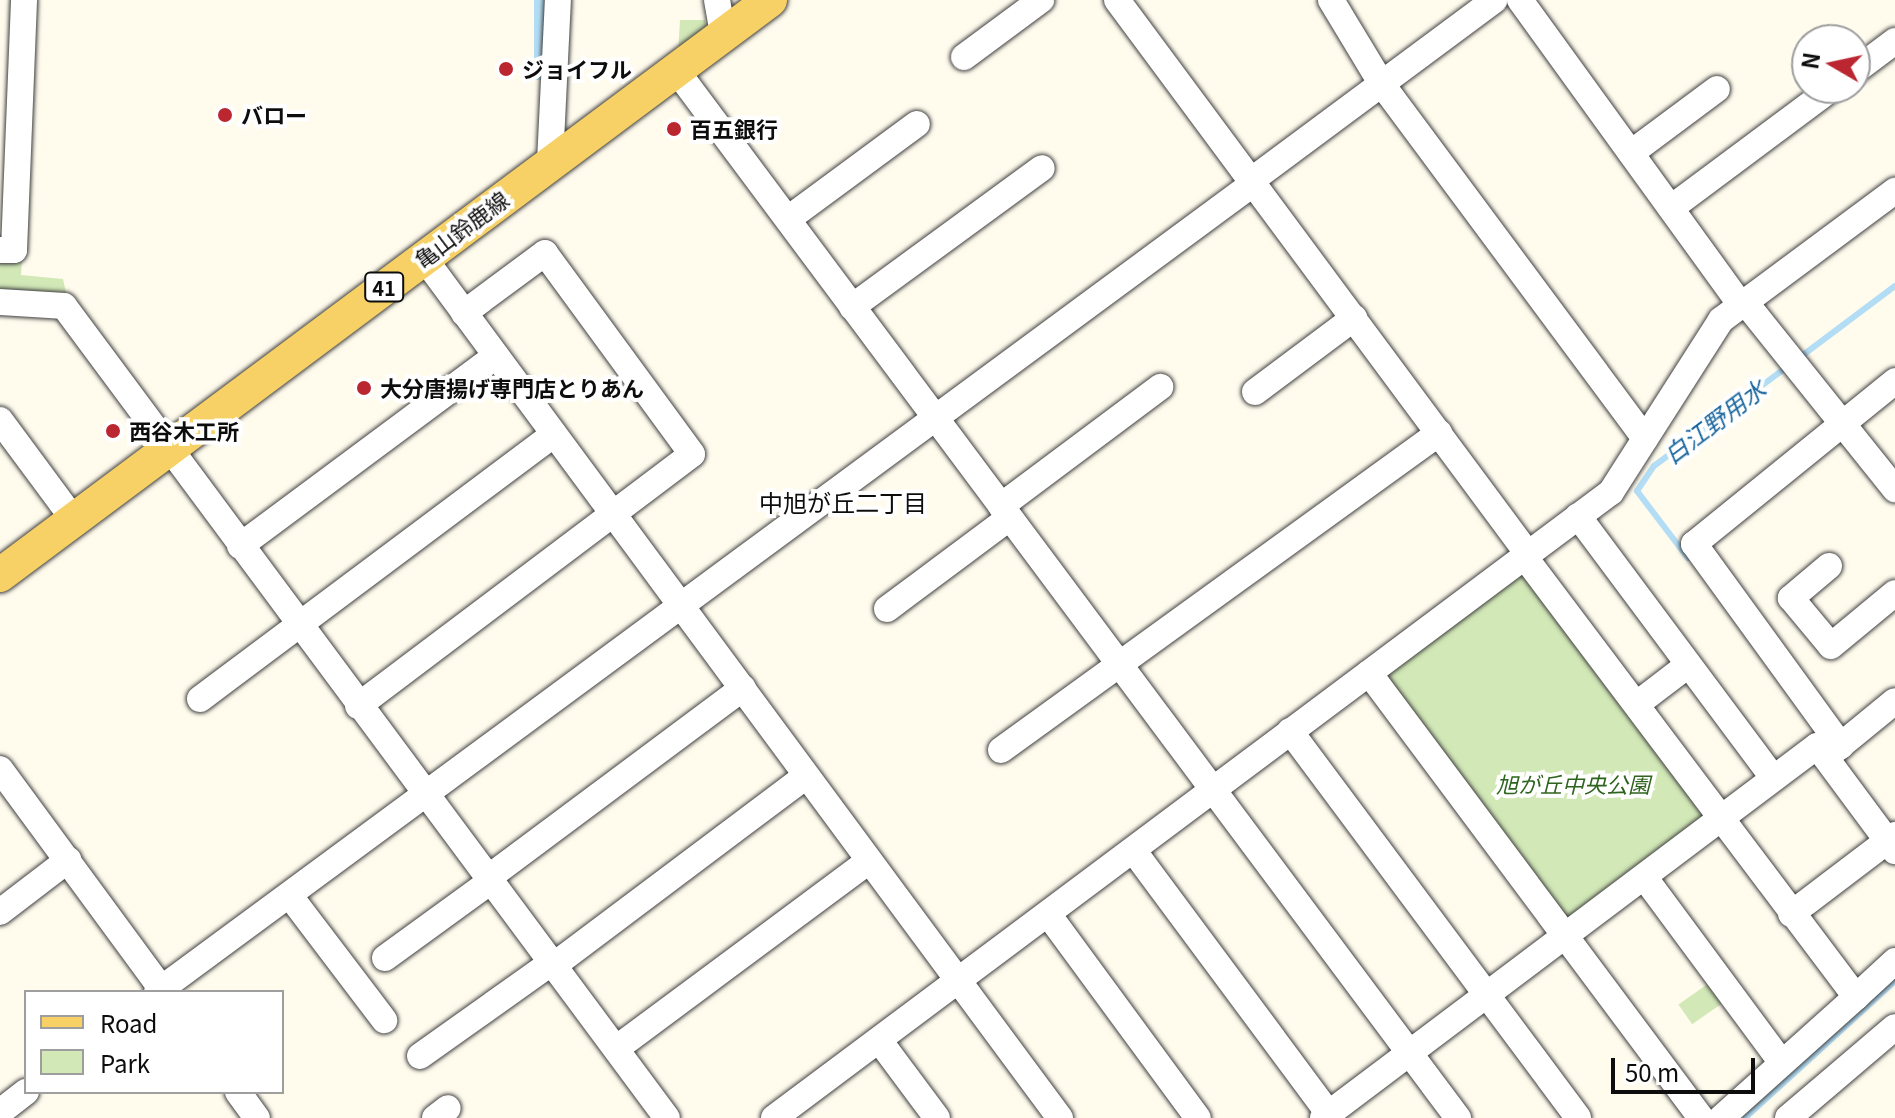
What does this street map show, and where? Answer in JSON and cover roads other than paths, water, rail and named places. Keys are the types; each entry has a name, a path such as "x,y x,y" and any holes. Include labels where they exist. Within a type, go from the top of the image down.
{"main road":[{"name":"亀山鈴鹿線","path":"0,575 770,0"}],"street":[{"path":"0,250 14,250 12,26 24,0"},
{"path":"550,162 558,0"},
{"path":"717,0 723,34"},
{"path":"964,57 1041,0"},
{"path":"1117,0 1439,433 1720,821 1856,997"},
{"path":"1331,0 1381,83 1645,439"},
{"path":"162,990 682,608 934,416 1494,0"},
{"path":"1520,0 1743,303 1895,489"},
{"path":"1871,59 1895,41"},
{"path":"676,70 1458,1118"},
{"path":"1631,153 1717,89"},
{"path":"1671,208 1811,104"},
{"path":"788,219 917,124"},
{"path":"852,307 1042,168"},
{"path":"774,1118 809,1108 879,1040 1611,492 1721,320 1895,191"},
{"path":"358,706 692,454 545,253 464,313"},
{"path":"424,258 1060,1118"},
{"path":"0,302 64,306 358,706 667,1118"},
{"path":"1255,392 1354,318"},
{"path":"240,546 496,356"},
{"path":"1791,914 1892,843 1694,544 1895,381"},
{"path":"887,609 1160,387"},
{"path":"0,420 74,520"},
{"path":"1001,750 1439,433"},
{"path":"200,699 554,434"},
{"path":"1578,516 1773,778"},
{"path":"1829,566 1791,598 1831,646 1895,593"},
{"path":"1637,704 1688,665"},
{"path":"1369,673 1701,1118"},
{"path":"385,958 743,688"},
{"path":"1833,752 1895,701"},
{"path":"1290,731 1578,1118"},
{"path":"1133,850 1326,1116 1817,746 1833,752"},
{"path":"0,769 160,990"},
{"path":"420,1056 552,964 806,776"},
{"path":"0,912 68,860"},
{"path":"617,1048 869,861"},
{"path":"1645,878 1782,1063"},
{"path":"290,896 384,1020"},
{"path":"1048,914 1198,1118"},
{"path":"1721,1118 1895,961"},
{"path":"1788,1118 1895,1027"},
{"path":"879,1040 937,1118"},
{"path":"0,1112 24,1094"},
{"path":"239,1094 254,1117"}],"water":[{"path":"534,0 544,0 544,80 534,80"}],"waterway":[{"name":"白江野用水","path":"1799,358 1895,286"},
{"name":"白江野用水","path":"1688,558 1637,491 1654,466 1787,367"},
{"name":"白江野用水","path":"1745,1118 1895,981"}],"place":[{"name":"ジョイフル","path":"506,69"},
{"name":"バロー","path":"225,115"},
{"name":"百五銀行","path":"674,129"},
{"name":"大分唐揚げ専門店とりあん","path":"364,388"},
{"name":"西谷木工所","path":"113,431"}],"district":[{"name":"中旭が丘二丁目","path":"843,502"}],"park label":[{"name":"旭が丘中央公園","path":"1573,784"}]}
